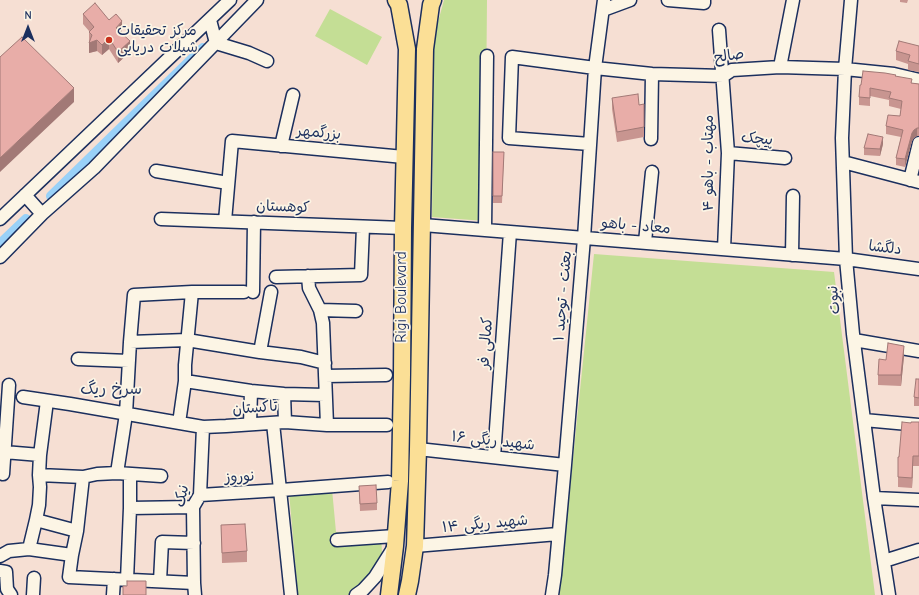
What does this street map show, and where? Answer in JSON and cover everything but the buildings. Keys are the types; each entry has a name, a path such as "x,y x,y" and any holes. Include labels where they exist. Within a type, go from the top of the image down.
{"main road":[{"name":"Rigi Boulevard","path":"388,595 395,541 400,481 402,228 407,49 399,5 396,0"},
{"name":"Rigi Boulevard","path":"407,595 415,546 425,49 433,0"}],"street":[{"path":"0,219 230,0"},
{"path":"0,257 42,214 94,168 257,0"},
{"path":"603,5 630,0"},
{"path":"668,0 704,3 704,0"},
{"path":"780,67 793,0"},
{"name":"نبوت","path":"850,0 842,138 846,259 864,420 889,595"},
{"name":"بعثت - توحید ۱","path":"552,595 565,465 584,238 595,68 603,5"},
{"path":"210,20 216,43"},
{"name":"مهتاب - باهو ۴","path":"719,30 728,153 724,249"},
{"path":"216,43 249,53 267,62"},
{"path":"485,230 487,56"},
{"name":"صالح","path":"590,144 509,138 512,57 652,74 723,76 732,70 780,67 845,69 894,74 919,80"},
{"path":"651,139 652,74"},
{"path":"281,146 293,95"},
{"name":"بزرگمهر","path":"228,183 232,141 404,157"},
{"path":"843,162 915,181 919,143"},
{"name":"پیچک","path":"728,153 785,158"},
{"path":"156,171 228,183 225,221"},
{"path":"645,242 652,172"},
{"path":"25,195 42,214"},
{"path":"792,255 793,196"},
{"name":"کوهستان","path":"162,219 402,228"},
{"path":"117,473 126,414 134,295 192,292 248,292 254,222"},
{"name":"معاد - باهو","path":"422,225 846,259"},
{"path":"276,277 361,275 363,227"},
{"name":"کمالی فر","path":"494,457 510,232"},
{"name":"دلگشا","path":"846,259 919,269"},
{"path":"308,276 309,288 320,310 323,322 327,425"},
{"path":"179,423 185,381 185,365 192,292"},
{"path":"260,352 271,292"},
{"path":"320,310 356,311"},
{"path":"130,342 187,340 301,357 325,363"},
{"path":"854,340 919,351"},
{"path":"78,359 129,361"},
{"path":"325,376 386,375"},
{"path":"185,381 251,391 284,394 325,395"},
{"path":"3,474 9,385"},
{"path":"250,424 251,391"},
{"path":"284,394 279,422 281,490 291,595"},
{"name":"تاکستان","path":"23,397 203,427 279,422 327,425 387,425"},
{"path":"28,549 39,505 40,455 47,401"},
{"path":"864,420 919,425"},
{"name":"نیک","path":"194,589 193,506 200,495 203,427"},
{"name":"شهید ریگی ۱۶","path":"418,449 565,465"},
{"path":"4,452 40,455"},
{"path":"39,475 83,477 97,474 117,473 161,476"},
{"path":"127,580 130,475"},
{"path":"83,477 77,531 69,577 160,581 194,589"},
{"name":"نوروز","path":"200,495 388,482"},
{"path":"874,498 919,500"},
{"path":"130,508 193,506"},
{"path":"36,520 77,531"},
{"name":"شهید ریگی ۱۴","path":"415,546 558,534"},
{"path":"337,540 395,541 375,577 356,595"},
{"path":"160,581 162,542 194,543"},
{"path":"0,556 9,551 28,549 72,555"},
{"path":"884,561 919,550"},
{"path":"0,571 6,572 7,589 11,595"},
{"path":"33,595 34,578"},
{"path":"113,595 114,579"}],"green space":[{"path":"444,0 487,0 485,221 432,217 432,56 435,33"},
{"path":"330,9 382,37 367,65 315,36"},
{"path":"594,254 834,272 875,595 559,595"},
{"path":"332,489 336,532 381,531 382,554 373,573 352,595 298,595 289,492"}],"waterway":[{"path":"51,196 203,48"},
{"path":"0,244 26,219"}],"place":[{"name":"مرکز تحقیقات شیلات دریایی","path":"109,40"}],"district":[{"name":"سرخ ریگ","path":"111,389"}]}
